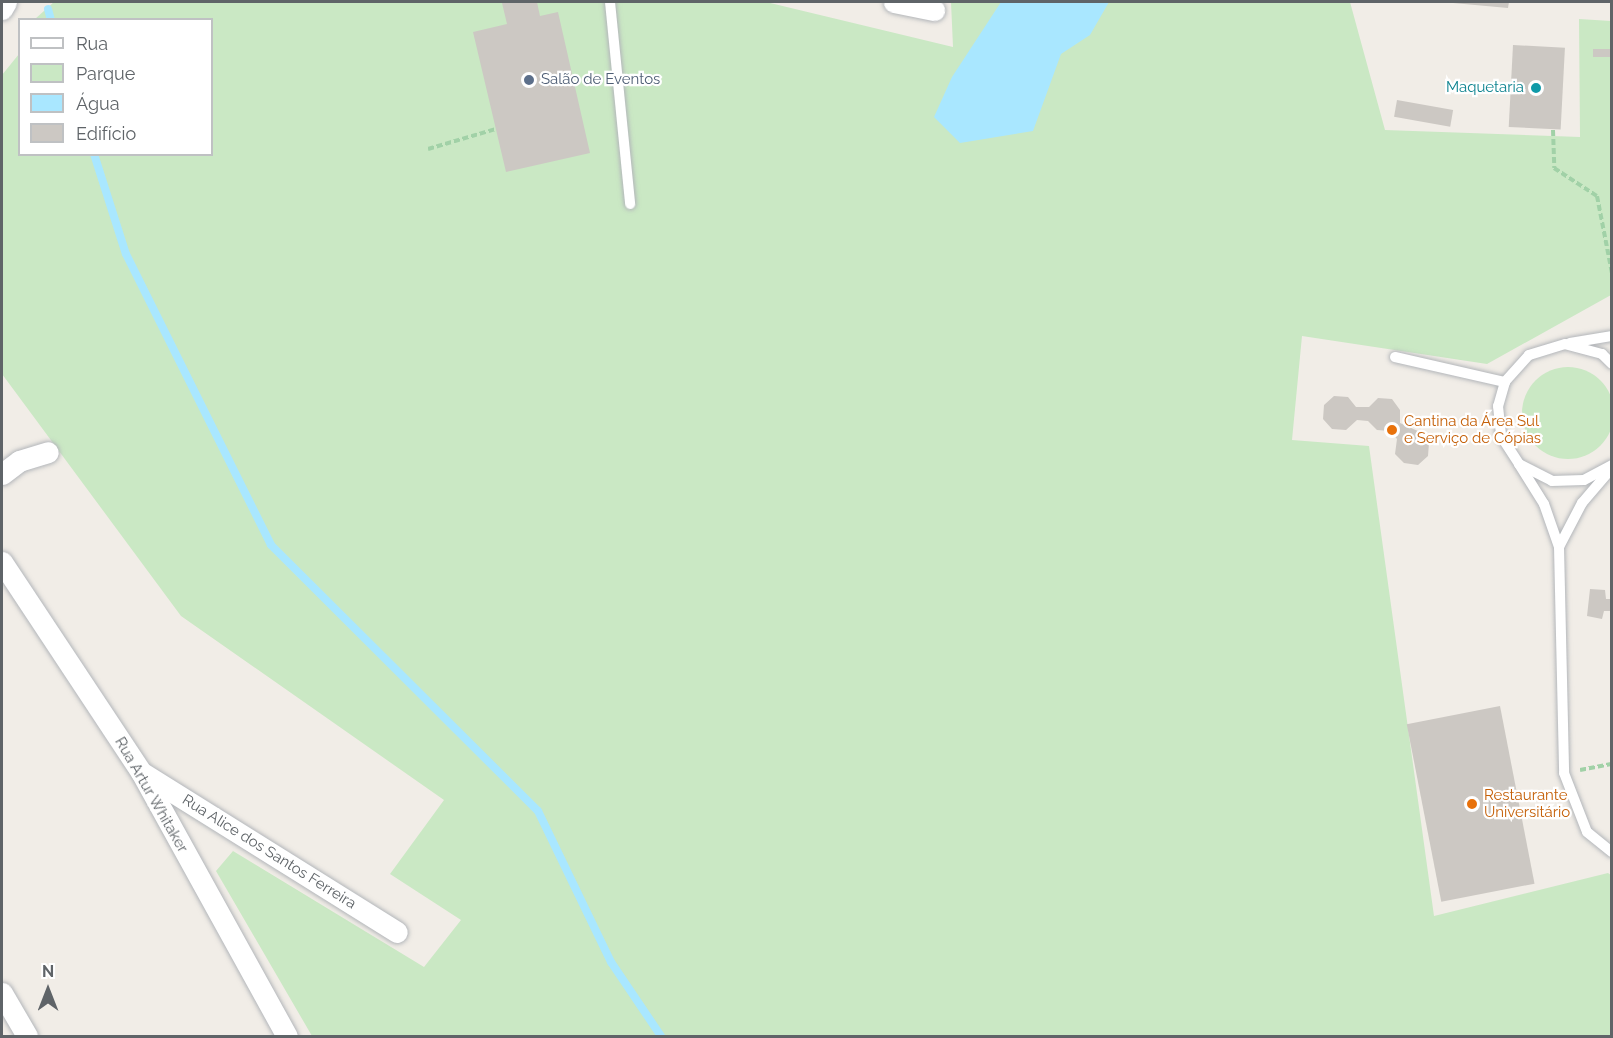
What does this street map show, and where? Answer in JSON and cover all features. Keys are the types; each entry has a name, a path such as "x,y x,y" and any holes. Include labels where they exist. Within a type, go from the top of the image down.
{"street":[{"path":"2,9 6,2"},
{"path":"894,2 934,10"},
{"path":"2,474 19,461 48,453"},
{"name":"Rua Artur Whitaker","path":"2,561 141,772 287,1036"},
{"name":"Rua Alice dos Santos Ferreira","path":"141,772 397,932"},
{"path":"2,993 27,1036"}],"lane":[{"path":"610,2 630,204"},
{"path":"1611,336 1565,344 1529,355 1505,382 1498,406 1501,436 1544,504 1559,547 1564,773 1587,832 1611,852"},
{"path":"1565,344 1602,354 1611,364"},
{"path":"1395,357 1505,382"},
{"path":"1519,464 1552,481 1584,480 1611,466"},
{"path":"1559,547 1582,503 1611,466"}],"path":[{"path":"429,150 496,129"},
{"path":"1553,130 1554,168 1597,196 1611,273"},
{"path":"1564,773 1611,764"}],"green space":[{"path":"54,2 766,2 953,47 951,2 1350,2 1385,130 1580,137 1579,19 1611,21 1611,295 1487,364 1302,336 1292,440 1369,446 1434,916 1608,873 1612,876 1611,1036 312,1036 216,871 233,851 424,967 461,920 390,874 444,800 181,616 2,374 2,75 18,55 18,156 213,156 213,18 36,18"},
{"path":"1568,367 1585,371 1600,381 1610,396 1614,413 1610,430 1600,445 1585,455 1568,459 1551,455 1536,445 1526,430 1522,413 1526,396 1536,381 1551,371"}],"water":[{"path":"1001,2 1109,2 1090,35 1061,54 1033,131 960,143 934,117 952,77"}],"building":[{"name":"Salão de Eventos","path":"537,2 540,16 558,12 590,153 506,172 473,32 507,24 502,3"},
{"path":"1442,2 1509,2 1508,8"},
{"name":"Maquetaria","path":"1513,45 1565,48 1561,130 1509,127"},
{"path":"1593,49 1612,49 1612,57 1593,57"},
{"path":"1397,100 1453,110 1450,127 1394,117"},
{"name":"Cantina da Área Sul e Serviço de Cópias","path":"1334,396 1348,397 1356,407 1369,407 1378,398 1392,399 1400,410 1400,423 1420,432 1429,443 1428,456 1418,465 1404,463 1395,454 1397,439 1390,431 1377,430 1368,421 1357,420 1346,430 1332,429 1323,419 1324,405"},
{"path":"1590,589 1605,590 1606,599 1612,599 1612,611 1604,611 1602,619 1587,616"},
{"name":"Restaurante Universitário","path":"1500,706 1535,884 1441,902 1407,724"}],"waterway":[{"path":"48,9 50,18"},
{"path":"95,156 126,254 271,545 538,811 611,962 661,1036"}],"place":[{"name":"Salão de Eventos","path":"529,80"},
{"name":"Maquetaria","path":"1536,88"},
{"name":"Cantina da Área Sul e Serviço de Cópias","path":"1392,430"},
{"name":"Restaurante Universitário","path":"1472,804"}]}
